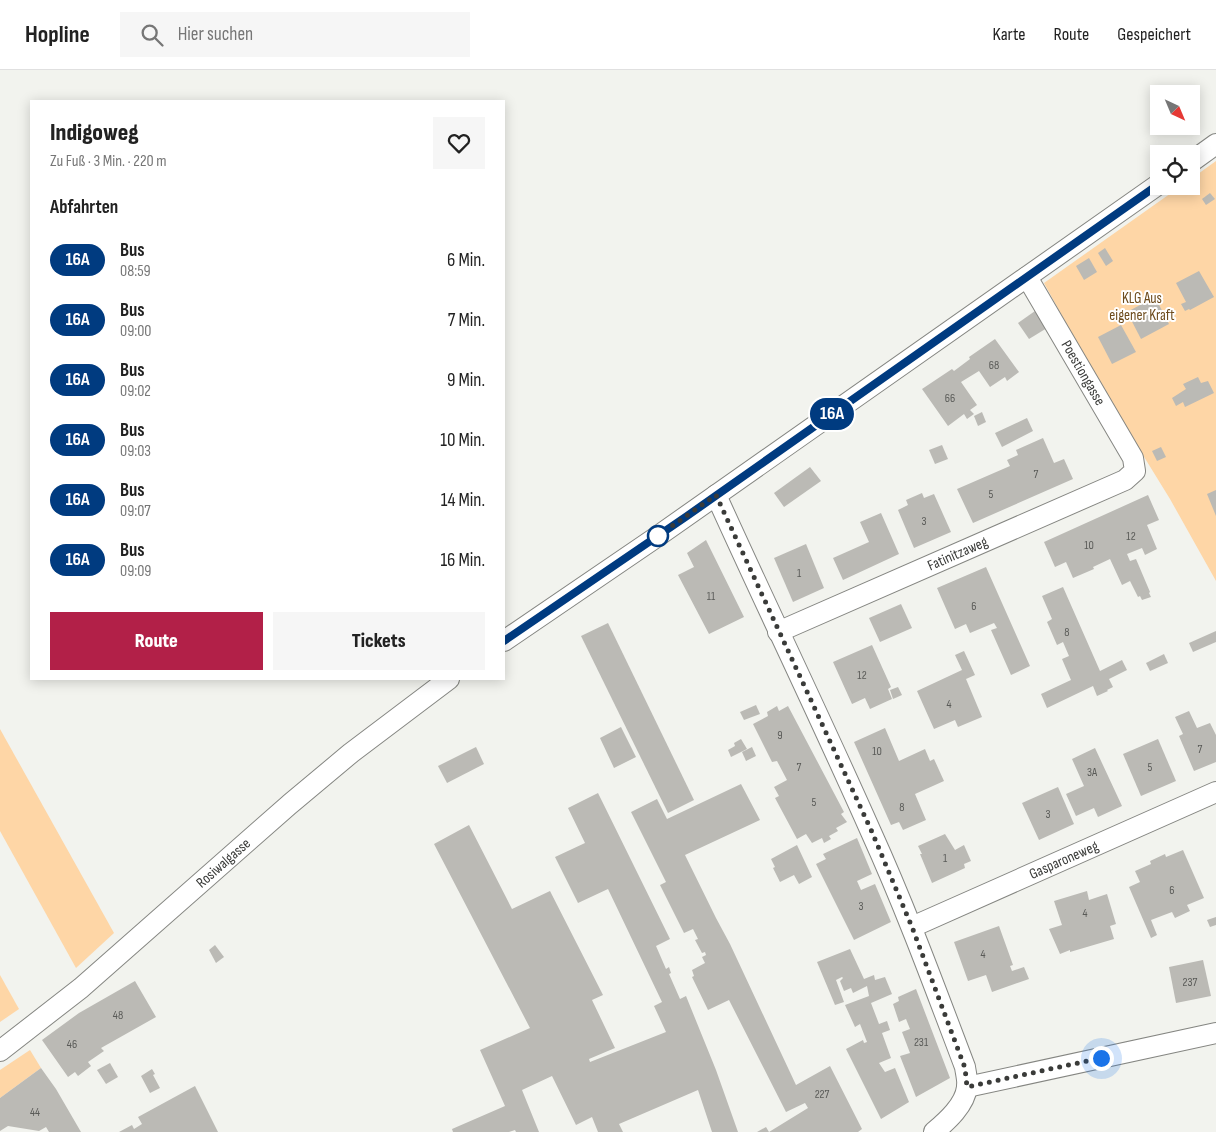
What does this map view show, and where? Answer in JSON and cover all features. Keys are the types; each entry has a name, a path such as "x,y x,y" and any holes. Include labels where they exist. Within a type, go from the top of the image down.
{"street":[{"path":"1200,156 1216,144"},
{"path":"505,640 716,495 1150,190"},
{"name":"Poestiongasse","path":"1026,276 1133,458 1135,471"},
{"name":"Fatinitzaweg","path":"778,632 1125,480 1135,471"},
{"path":"716,495 872,832 912,927 965,1068 967,1087 963,1100 934,1132"},
{"name":"Rosiwalgasse","path":"0,1051 82,988 290,804 351,753 448,680"},
{"name":"Gasparoneweg","path":"912,927 1216,792"},
{"path":"967,1087 1216,1034"}],"green space":[{"name":"KLG Aus eigener Kraft","path":"1216,161 1216,581 1170,499 1101,387 1044,283 1168,195 1200,195 1200,173"},
{"path":"0,729 114,933 76,968 0,831"},
{"path":"0,975 19,1009 0,1022"},
{"path":"30,1050 41,1068 0,1098 0,1070"}],"building":[{"path":"1210,193 1215,199 1206,205 1202,199"},
{"path":"1105,248 1113,261 1106,266 1098,253"},
{"path":"1089,258 1097,272 1084,280 1076,266"},
{"path":"1199,271 1214,297 1185,311 1181,304 1186,302 1176,283"},
{"path":"1155,297 1169,324 1141,339 1127,312"},
{"path":"1035,311 1047,328 1029,339 1018,323"},
{"path":"1121,325 1136,352 1112,364 1098,337"},
{"path":"995,339 1019,372 1007,381 1005,377 990,387 979,371 961,382 977,405 970,410 974,414 967,419 964,414 948,426 922,389 952,369 954,371 970,359 969,357"},
{"path":"1198,377 1201,383 1208,381 1214,393 1185,407 1183,402 1176,406 1172,398 1186,389 1183,384"},
{"path":"982,412 986,422 978,426 974,416"},
{"path":"1027,418 1033,431 1002,447 995,433"},
{"path":"1043,438 1054,463 1064,459 1073,479 973,523 957,489 1010,466 1007,460 1018,455 1016,450"},
{"path":"942,445 948,459 935,464 929,450"},
{"path":"1161,447 1166,457 1157,461 1152,451"},
{"path":"810,467 821,481 784,507 774,493"},
{"path":"1216,490 1216,516 1207,494"},
{"path":"922,493 924,498 934,494 951,532 914,548 898,510 908,505 906,500"},
{"path":"1148,495 1159,520 1147,525 1157,549 1145,555 1142,548 1127,554 1130,561 1136,559 1151,597 1142,600 1140,596 1138,597 1130,581 1122,585 1110,559 1093,567 1094,569 1073,578 1066,562 1055,567 1044,542"},
{"path":"881,513 899,554 843,580 833,558 869,542 860,522"},
{"path":"706,540 744,617 709,634 678,575 694,567 687,553"},
{"path":"806,544 824,588 793,602 774,558"},
{"path":"986,567 1030,666 1011,675 991,630 997,628 994,623 970,633 966,624 955,629 937,588"},
{"path":"1063,587 1100,671 1122,660 1127,670 1109,679 1113,687 1108,691 1097,696 1093,686 1047,708 1041,694 1071,680 1062,659 1069,656 1063,642 1057,645 1047,622 1052,619 1042,596"},
{"path":"901,604 912,628 880,642 869,618"},
{"path":"608,623 694,800 668,813 581,636"},
{"path":"1216,631 1216,642 1193,652 1189,643"},
{"path":"872,645 891,687 888,689 892,699 870,709 865,698 852,704 833,662"},
{"path":"964,651 975,675 966,679 982,717 958,727 955,720 934,729 917,691 962,670 955,655"},
{"path":"1164,654 1168,663 1150,671 1146,663"},
{"path":"898,687 902,695 893,699 890,690"},
{"path":"756,705 760,714 744,720 740,712"},
{"path":"777,706 779,711 788,706 844,812 841,814 847,822 836,828 838,831 829,836 831,839 824,843 822,838 812,843 806,834 797,839 775,798 779,796 774,787 787,780 777,761 772,762 753,724 768,716 767,712"},
{"path":"1189,711 1197,728 1210,723 1216,735 1216,762 1194,771 1179,736 1183,734 1175,717"},
{"path":"621,727 636,757 614,768 600,738"},
{"path":"885,728 899,761 925,749 930,761 934,759 944,781 915,794 926,820 903,830 899,822 891,825 854,742"},
{"path":"741,739 747,749 731,757 728,750"},
{"path":"1158,739 1176,781 1141,796 1123,754"},
{"path":"476,747 484,764 447,783 438,766"},
{"path":"752,747 756,756 746,761 742,752"},
{"path":"1095,748 1122,806 1098,817 1094,808 1076,816 1066,794 1084,786 1072,759"},
{"path":"741,784 760,820 685,855 730,944 796,1085 830,1066 862,1129 858,1132 769,1132 808,1108 805,1103 786,1112 729,1000 708,1010 692,977 694,976 692,970 705,963 702,957 706,955 705,952 702,953 695,940 698,939 693,929 684,933 660,885 666,882 631,812 657,799 667,819"},
{"path":"1058,787 1074,824 1039,840 1022,803"},
{"path":"598,793 670,939 656,946 666,969 669,967 671,973 669,974 680,999 686,996 716,1070 738,1132 712,1132 698,1090 619,1124 623,1132 598,1132 592,1117 576,1125 552,1076 522,1090 539,1132 516,1132 515,1130 509,1132 453,1132 452,1129 505,1106 480,1050 530,1028 434,844 469,825 512,909 550,891 603,995 592,1000 615,1048 589,1059 590,1062 666,1032 654,1006 662,1002 608,889 578,903 555,857 585,843 568,808"},
{"path":"945,834 955,850 964,845 971,861 964,864 965,868 932,883 918,846"},
{"path":"857,838 872,874 857,881 861,890 875,884 891,922 854,940 816,864 826,859 823,854"},
{"path":"797,845 812,877 799,884 794,875 780,882 771,859"},
{"path":"1183,850 1204,898 1187,905 1190,911 1175,918 1172,912 1151,920 1157,935 1151,938 1129,887 1140,882 1135,871 1151,864 1150,861 1165,854 1166,857"},
{"path":"1087,891 1089,900 1107,894 1116,924 1110,926 1114,939 1060,954 1049,929 1062,925 1054,901"},
{"path":"1216,917 1216,925 1210,927 1207,920"},
{"path":"999,926 1013,965 1010,966 1012,971 1024,967 1029,979 992,992 986,975 968,981 954,942"},
{"path":"215,945 224,957 216,963 209,950"},
{"path":"850,949 864,979 874,975 875,980 885,977 892,994 871,1003 879,1024 887,1021 890,1030 882,1033 891,1058 879,1063 885,1072 895,1068 909,1102 881,1119 846,1049 863,1040 864,1043 867,1042 860,1024 855,1027 845,1005 869,996 867,986 853,993 851,988 844,991 840,981 842,977 836,980 844,1002 835,1005 817,962"},
{"path":"1203,960 1211,996 1176,1003 1169,967"},
{"path":"135,981 156,1017 101,1048 104,1051 88,1062 91,1066 78,1076 75,1072 68,1077 42,1040 79,1013"},
{"path":"916,989 950,1078 916,1097 900,1056 910,1053 902,1032 910,1029 906,1019 899,1022 893,1004 899,1001 898,997"},
{"path":"110,1063 118,1077 106,1084 97,1070"},
{"path":"41,1068 56,1089 81,1132 49,1132 46,1127 39,1131 8,1126 0,1131 0,1098"},
{"path":"152,1069 160,1088 150,1093 141,1076"},
{"path":"195,1086 218,1132 119,1132 132,1125 134,1129 142,1124 138,1117"},
{"path":"766,1127 769,1132 757,1132"}],"bus line":[{"name":"16A","path":"505,640 687,516 1150,190"}],"route":[{"path":"658,536 716,495 872,832 912,927 965,1068 967,1087 1101,1058"}]}
